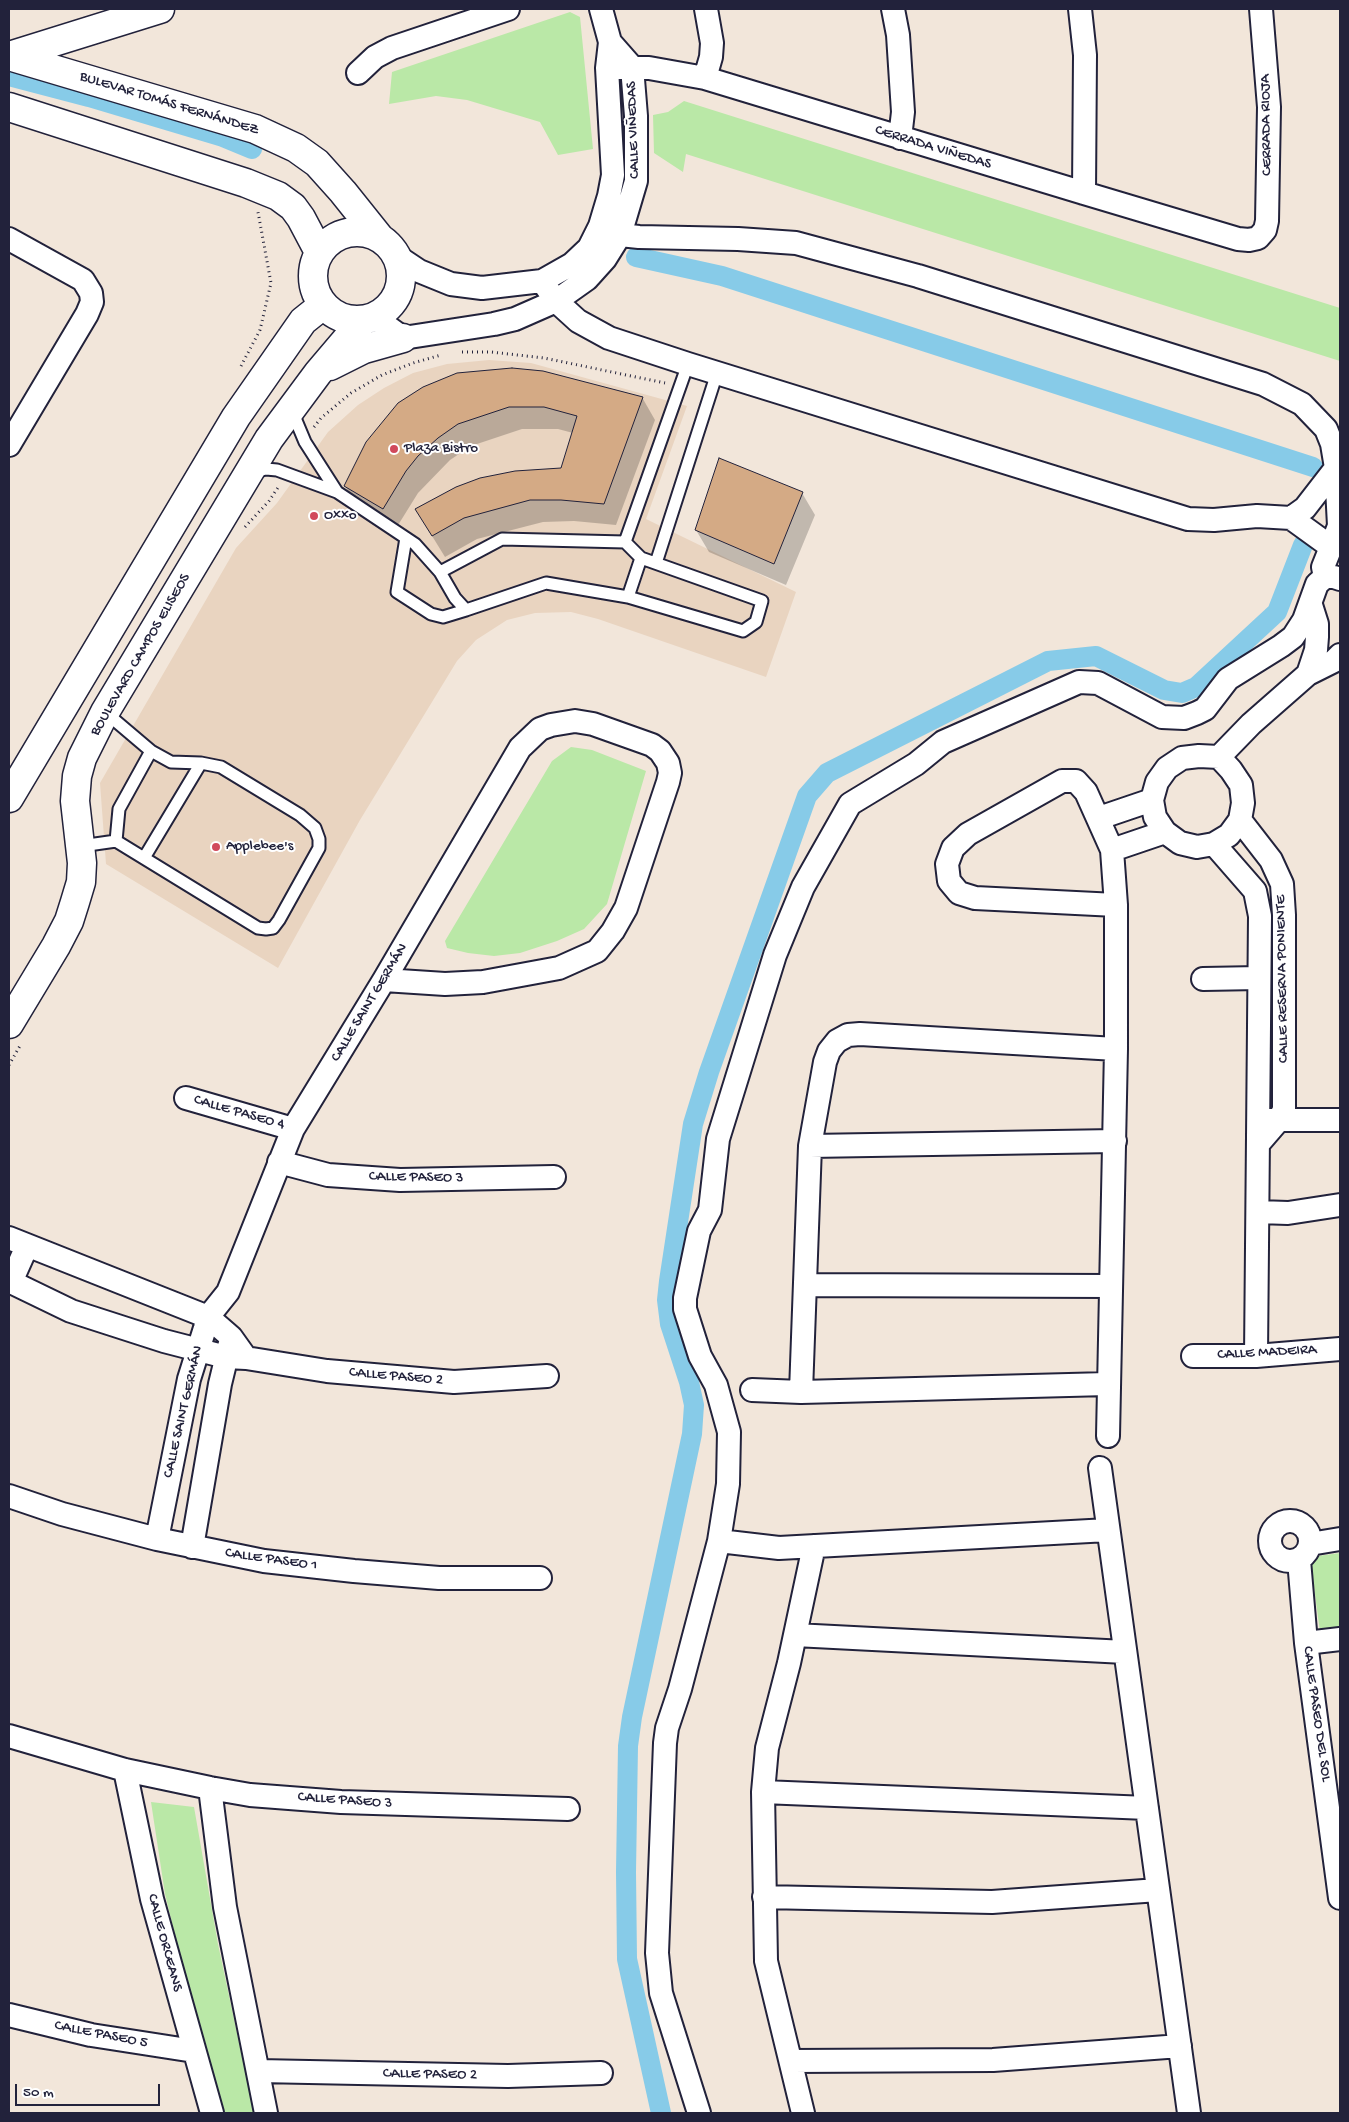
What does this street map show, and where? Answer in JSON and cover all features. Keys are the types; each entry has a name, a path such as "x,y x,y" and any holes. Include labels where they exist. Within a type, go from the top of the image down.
{"main road":[{"path":"9,56 160,9"},
{"path":"90,32 85,49 85,60 97,77 113,87"},
{"name":"BULEVAR TOMÁS FERNÁNDEZ","path":"9,56 255,129 296,148 317,164 343,192 379,237"},
{"path":"9,107 246,183 278,196 293,207 302,218 319,252"},
{"path":"353,231 366,232 379,237 390,246 398,257 401,278 395,299 386,310 368,318 348,320 334,314 323,305 316,293 312,279 313,265 319,252 328,241 340,234 353,231"},
{"path":"9,798 236,417 298,328 323,305"},
{"name":"BOULEVARD CAMPOS ELISEOS","path":"9,1024 69,921 81,882 81,846 75,801 77,776 82,758 105,712 269,439 318,373 368,318"},
{"path":"318,373 355,352 403,338"}],"street":[{"path":"358,73 375,57 392,48 508,9"},
{"name":"CALLE VIÑEDAS","path":"398,257 419,271 451,284 482,288 542,280 572,264 589,248 602,219 613,175 607,68 610,42 601,9"},
{"path":"705,78 711,57 712,43 706,9"},
{"path":"893,9 898,35 903,112 900,138"},
{"path":"1080,9 1085,55 1084,193"},
{"name":"CERRADA RIOJA","path":"1258,238 1265,230 1267,222 1269,107 1261,9"},
{"name":"CALLE VIÑEDAS","path":"403,338 515,319 556,301 587,279 605,259 620,235 636,181 636,116 632,67 610,42"},
{"name":"CERRADA VIÑEDAS","path":"607,68 664,69 705,78 1238,239 1249,240 1258,238"},
{"path":"613,175 636,181"},
{"path":"620,235 796,243 918,276 1263,384 1302,404 1326,429 1338,467 1339,526 1323,567 1333,578 1317,584 1304,620 1293,637 1228,679 1205,709 1184,718 1162,717 1098,683 1079,682 943,742 916,764 850,804 803,887 775,956 718,1139 710,1210 699,1231 685,1298 686,1309 700,1356 716,1385 729,1432 728,1484 719,1541 680,1689 667,1728 658,1953 661,1993 699,2113"},
{"path":"9,239 83,280 91,293 92,302 87,314 9,445"},
{"path":"542,280 556,301 578,321 609,338 1188,519 1214,520 1257,516 1291,518 1331,547"},
{"path":"368,318 403,338"},
{"path":"1291,518 1305,508 1338,467"},
{"path":"1308,674 1316,650 1317,638 1317,624 1310,605"},
{"path":"1219,757 1251,724 1308,674 1340,656"},
{"name":"CALLE SAINT GERMÁN","path":"157,1539 189,1379 208,1317 228,1292 293,1129 384,980 520,748 540,729 563,722 575,721 593,724 652,746 660,751 668,763 670,773 668,782 626,908 613,931 597,951 559,968 483,982 445,984 384,980"},
{"path":"1199,756 1219,757 1241,785 1243,803 1240,820 1229,835 1214,844 1197,847 1180,843 1165,832 1156,817 1152,800 1156,782 1167,768 1182,758 1199,756"},
{"path":"1108,1436 1107,1384 1112,1286 1116,1049 1116,905 1112,850 1086,792 1076,782 1062,781 968,834 953,848 947,864 949,881 959,893 975,898 1116,905"},
{"path":"1099,818 1152,800"},
{"name":"CALLE RESERVA PONIENTE","path":"1240,820 1271,860 1282,884 1284,915 1284,1110 1268,1120"},
{"path":"1112,850 1165,832"},
{"name":"CALLE RESERVA PONIENTE","path":"1214,844 1255,891 1260,916 1259,978 1268,1120 1259,1143 1256,1356"},
{"path":"1203,979 1259,978"},
{"path":"801,1392 810,1146 825,1062 829,1050 837,1041 848,1035 860,1034 1116,1049"},
{"name":"CALLE PASEO 4","path":"186,1098 293,1129"},
{"path":"1268,1120 1340,1120"},
{"path":"810,1146 1115,1141"},
{"name":"CALLE PASEO 3","path":"279,1162 328,1175 400,1180 554,1177"},
{"path":"1258,1212 1288,1213 1340,1205"},
{"path":"10,1281 18,1242 208,1317 235,1351"},
{"name":"CALLE PASEO 2","path":"10,1281 71,1311 198,1350 235,1351 327,1371 454,1382 547,1376"},
{"path":"805,1285 1112,1286"},
{"name":"CALLE SAINT GERMÁN","path":"192,1547 220,1384 235,1351 228,1292"},
{"name":"CALLE MADEIRA","path":"1193,1356 1256,1356 1340,1349"},
{"path":"752,1390 801,1392 1107,1384"},
{"path":"1100,1468 1189,2113"},
{"name":"CALLE PASEO 1","path":"9,1496 62,1514 157,1539 264,1561 439,1578 540,1578"},
{"path":"719,1541 779,1548 1108,1530"},
{"name":"CALLE PASEO DEL SOL","path":"1340,1539 1304,1552 1306,1643 1340,1898"},
{"path":"803,2113 766,1960 763,1792 767,1748 814,1546"},
{"path":"795,1634 1125,1652"},
{"path":"1306,1643 1340,1638"},
{"path":"9,1736 125,1770"},
{"name":"CALLE PASEO 3","path":"125,1770 210,1788 250,1794 341,1802 441,1807 568,1809"},
{"name":"CALLE ORCEANS","path":"125,1770 152,1899 212,2113"},
{"path":"210,1788 225,1907 266,2113"},
{"path":"763,1792 1147,1808"},
{"path":"764,1897 992,1902 1158,1890"},
{"name":"CALLE PASEO 5","path":"9,2015 91,2035 194,2051"},
{"path":"791,2061 993,2060 1180,2046"},
{"name":"CALLE PASEO 2","path":"259,2071 508,2076 601,2073"}],"lane":[{"path":"625,542 688,364"},
{"path":"656,563 717,373"},
{"path":"291,408 305,442 337,492"},
{"path":"250,473 266,469 276,470 337,492 415,544 440,572 455,598 466,610"},
{"path":"406,538 397,592 431,614 443,617 546,583 628,597 743,630 756,622 762,601 641,558 625,542 502,539 440,572"},
{"path":"628,597 641,558"},
{"path":"81,846 116,841 258,928 266,929 273,928 279,920 318,848 319,839 314,828 300,815 222,767 201,763 171,762 151,751 105,712"},
{"path":"116,841 119,809 151,751"},
{"path":"144,858 201,763"}],"path":[{"path":"238,372 260,330 271,282 258,211 250,207"},
{"path":"453,352 491,352 544,358 680,386"},
{"path":"305,442 321,418 351,393 382,375 413,363 445,354"}],"shaded area":[{"path":"489,360 531,363 687,406 646,519 796,592 766,677 598,619 571,612 535,613 507,620 476,640 457,661 360,820 278,968 106,864 100,783 236,548 277,503 328,432 358,405 384,388 413,373 447,364"}],"green space":[{"path":"570,12 580,17 593,149 558,155 540,122 467,100 436,96 389,104 392,72"},
{"path":"684,101 1340,308 1340,361 686,154 683,172 654,153 653,115 668,112"},
{"path":"571,747 592,750 646,771 607,904 584,929 557,941 520,953 494,956 447,948 445,941 552,761"},
{"path":"1340,1553 1340,1629 1320,1632 1310,1557"},
{"path":"151,1802 194,1807 218,1944 254,2113 223,2113 187,1984 165,1894"}],"building":[{"name":"Plaza Bistro","path":"512,368 543,371 643,397 604,504 561,500 530,500 464,518 432,536 415,509 456,487 480,478 515,471 561,468 577,416 544,407 509,407 458,424 438,438 418,456 406,471 383,509 344,486 366,442 398,403 423,387 457,373"},
{"path":"719,458 803,492 774,564 695,530"}],"waterway":[{"path":"9,76 89,97 223,137 252,149"},
{"path":"636,257 722,276 1313,467"},
{"path":"661,2113 627,1959 626,1872 628,1746 632,1717 692,1434 694,1405 689,1382 670,1324 667,1300 669,1281 693,1124 709,1072 807,796 827,773 1048,661 1096,656 1164,690 1182,693 1196,687 1277,612 1303,545"}],"place":[{"name":"Plaza Bistro","path":"394,449"},
{"name":"Oxxo","path":"314,516"},
{"name":"Applebee's","path":"216,847"}]}
